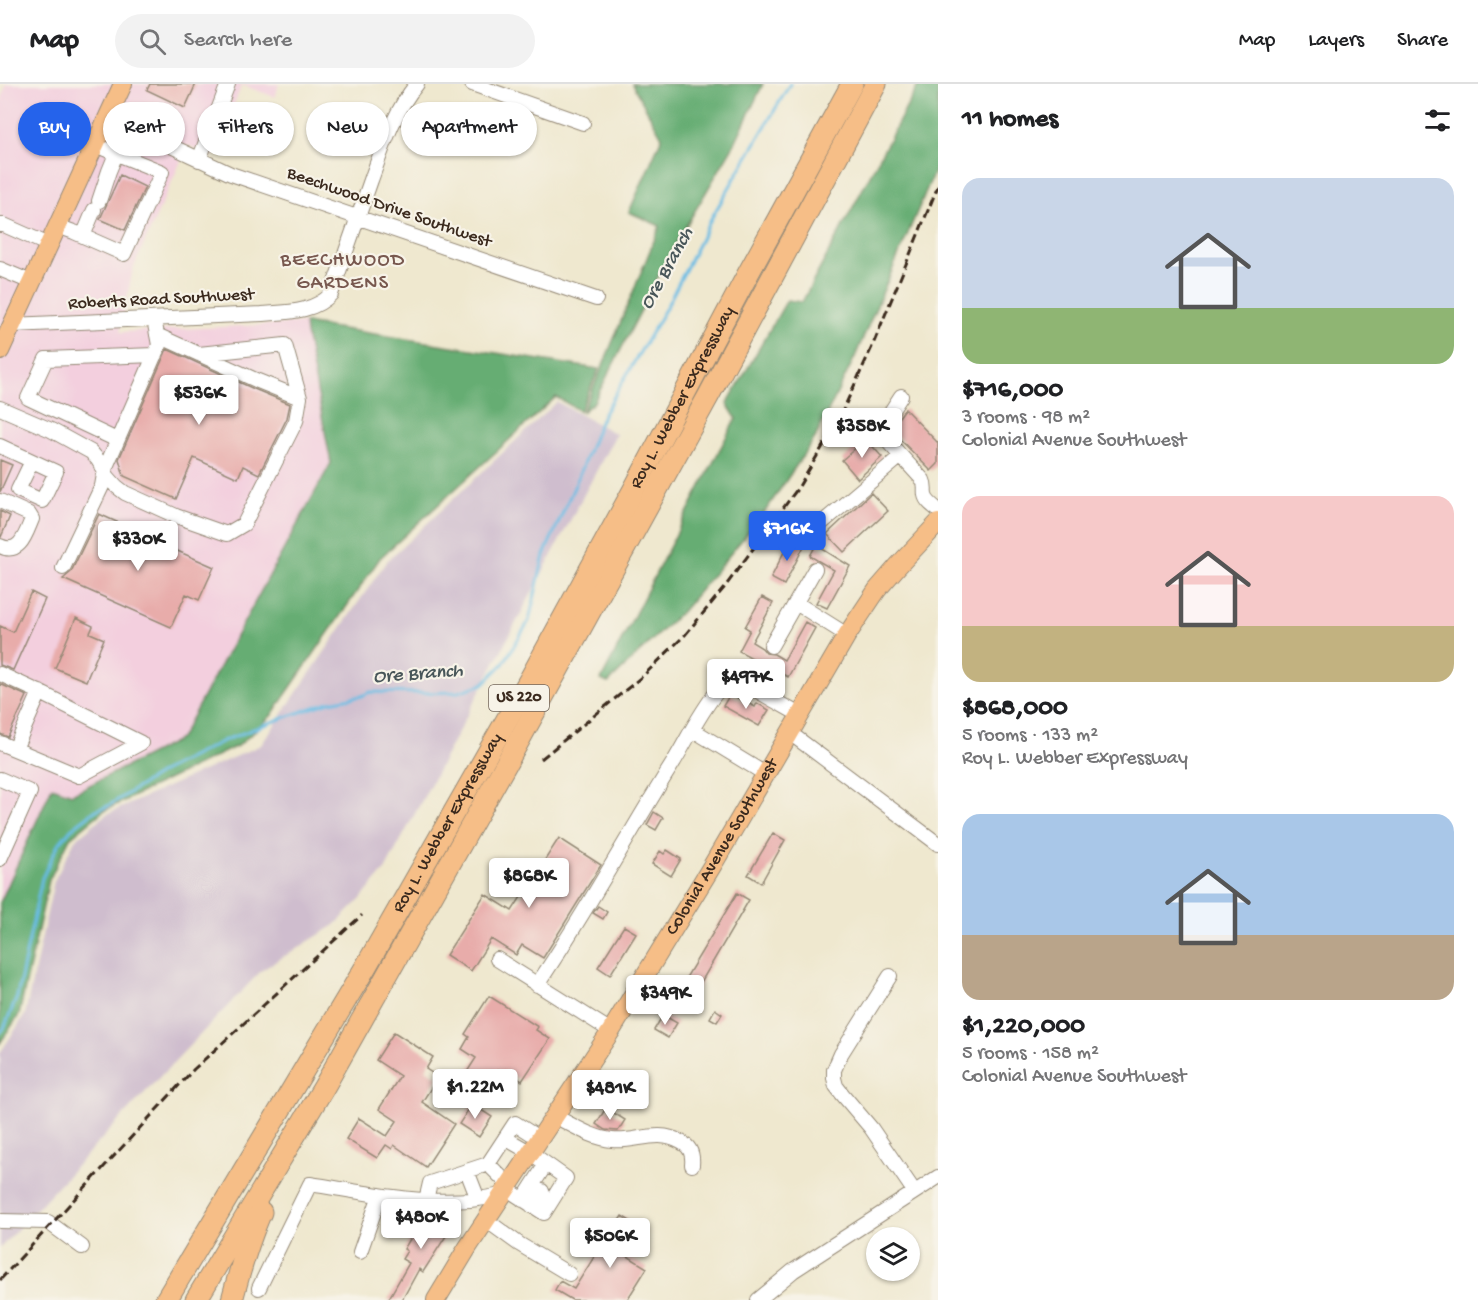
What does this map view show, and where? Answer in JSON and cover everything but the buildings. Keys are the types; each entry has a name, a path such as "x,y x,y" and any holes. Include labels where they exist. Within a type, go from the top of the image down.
{"highway":[{"name":"Roy L. Webber Expressway","path":"166,1300 359,978 530,679 852,84"},
{"name":"Roy L. Webber Expressway","path":"196,1300 324,1087 556,675 876,84"},
{"path":"232,1300 252,1234 324,1087"}],"main road":[{"path":"115,102 123,84"},
{"path":"0,351 103,127"},
{"name":"Colonial Avenue Southwest","path":"436,1300 506,1190 544,1167 556,1117 611,1031 848,635 877,590 938,523"}],"street":[{"path":"199,160 228,84"},
{"name":"Roberts Road Southwest","path":"12,325 282,312 302,309 325,301 331,294 386,140 398,112 417,84"},
{"path":"472,84 583,123"},
{"path":"95,145 103,148"},
{"name":"Beechwood Drive Southwest","path":"185,154 231,174 596,299"},
{"path":"83,236 115,156"},
{"path":"121,156 162,172"},
{"path":"57,226 124,254 168,156"},
{"path":"0,225 49,245"},
{"path":"3,275 31,282"},
{"path":"63,568 102,486 105,469 159,345 154,319"},
{"path":"158,335 300,398"},
{"path":"0,408 51,430 91,452 105,469 108,477 125,493 176,516 227,534 244,524 296,421 300,398 285,345 199,354"},
{"path":"117,440 28,398 46,359 155,355"},
{"path":"901,396 879,430 880,434 923,480 926,486 926,498 938,510"},
{"path":"0,446 56,472 42,501 18,490 32,461"},
{"path":"822,522 901,456"},
{"path":"0,501 29,514 32,519 23,541 13,547 0,546"},
{"path":"771,646 815,569"},
{"path":"796,603 848,635"},
{"path":"0,674 141,743 79,776 0,743"},
{"path":"537,985 593,898 707,705 726,682 738,680 800,715"},
{"path":"15,749 40,692"},
{"path":"693,730 766,774"},
{"path":"790,733 938,844"},
{"path":"0,779 30,792 0,859"},
{"path":"497,959 611,1031"},
{"path":"890,976 841,1054 834,1070 834,1078 836,1086 871,1128 914,1191"},
{"path":"556,1117 611,1140 622,1141 647,1136 665,1136 676,1139 686,1144 690,1150 693,1157 692,1165"},
{"path":"426,1200 430,1183 488,1164 506,1138 544,1167 566,1178 544,1213 506,1190 488,1164"},
{"path":"527,1203 544,1167"},
{"path":"527,1203 544,1167"},
{"path":"467,1171 478,1199"},
{"path":"758,1300 793,1271 938,1177"},
{"path":"441,1200 446,1178"},
{"path":"259,1288 310,1184 426,1200 478,1199 506,1190"},
{"path":"360,1252 380,1195"},
{"path":"486,1220 519,1244 569,1274"},
{"path":"0,1221 48,1222 82,1247"}],"shaded area":[{"path":"6,84 279,84 275,97 242,85 235,102 197,102 197,150 188,145 185,152 185,102 103,102 103,156 183,156 133,269 120,332 304,323 331,463 180,739 71,794 52,787 0,903 0,105"},
{"path":"557,402 616,434 385,870 335,925 262,970 0,1248 0,1053 25,1015 54,881 75,840 105,815 261,745 386,562"}],"green space":[{"path":"632,84 763,84 734,145 673,248 594,402 582,412 660,226 629,212 662,137"},
{"path":"919,84 938,84 938,163 855,357 815,438 762,516 686,607 608,683 601,680 736,418 727,404 787,300 802,302"},
{"path":"304,323 599,369 580,411 556,397 380,558 271,716 239,745 103,811 70,838 49,880 19,1015 0,1043 0,903 52,787 72,794 180,739 331,463"}],"waterway":[{"name":"Ore Branch","path":"0,1033 17,997 42,878 58,845 71,829 96,810 108,806 162,772 223,741 269,723 329,702 362,696 370,692 458,692 483,684 503,664 529,621 544,555 602,417 667,306 712,217 790,84"}],"railway":[{"path":"541,759 644,675 685,635 724,588 798,488 838,421 872,347 938,186"},
{"path":"0,1280 194,1069 362,915"}],"district":[{"name":"BEECHWOOD GARDENS","path":"343,272"}]}
